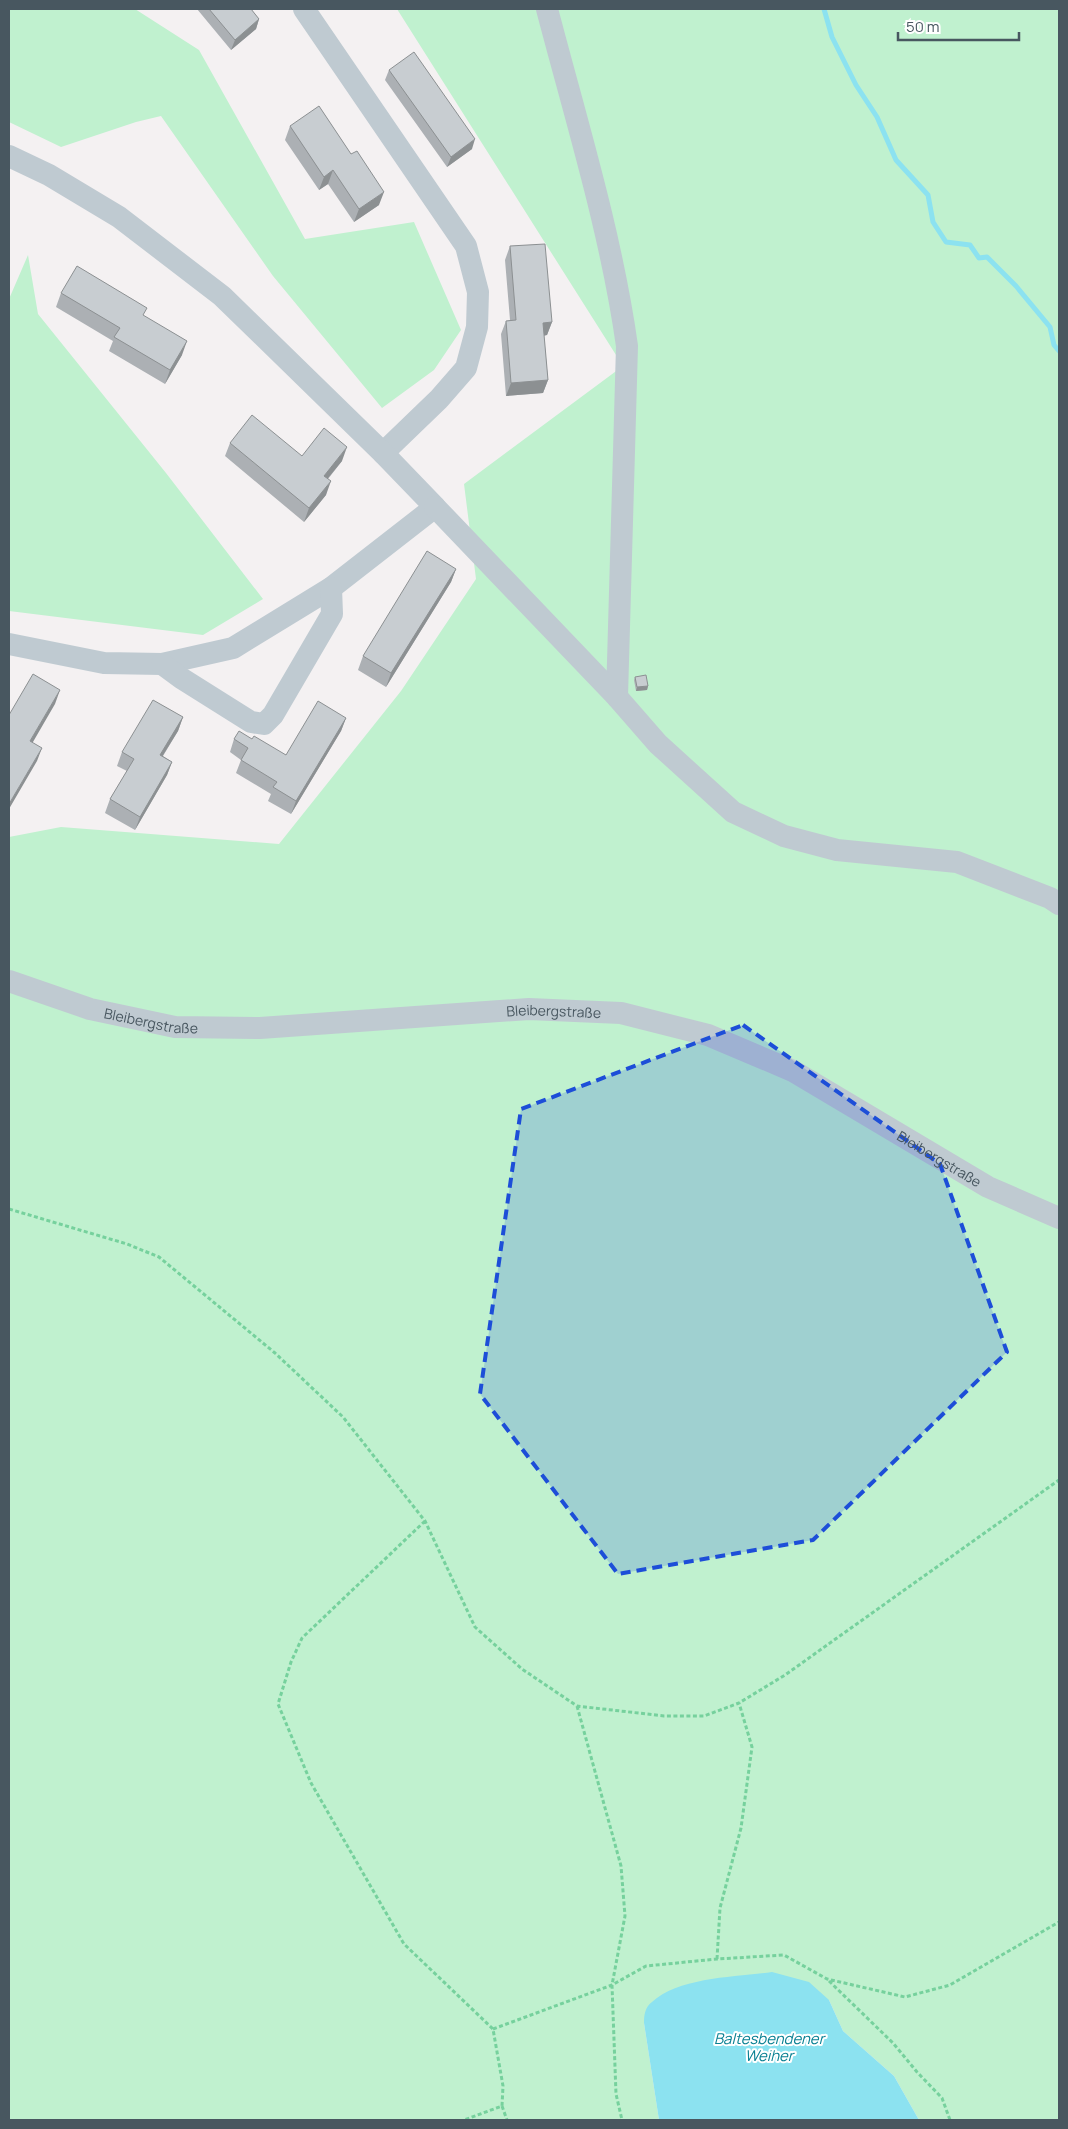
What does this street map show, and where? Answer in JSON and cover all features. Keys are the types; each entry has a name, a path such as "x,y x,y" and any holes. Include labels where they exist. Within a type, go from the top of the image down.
{"street":[{"path":"304,9 466,246 478,292 477,327 466,368 439,399 383,453"},
{"path":"547,9 607,238 619,291 627,346 618,697"},
{"path":"9,156 49,175 119,217 222,296 383,453 618,697 658,744 733,812 784,836 837,850 957,862 1050,898 1059,904"},
{"path":"10,648 104,663 162,664 233,648 331,588 435,507"},
{"path":"162,664 251,722 264,724 272,715 332,614 331,588"},
{"name":"Bleibergstraße","path":"9,981 90,1009 175,1027 260,1028 528,1009 621,1013 708,1035 793,1071 988,1188 1059,1218"}],"path":[{"path":"9,1208 127,1244 159,1257 275,1353 343,1417 425,1521 475,1627 522,1669 578,1706 664,1716 704,1716 739,1703 793,1670 1059,1480"},
{"path":"425,1521 302,1638 291,1662 278,1704 310,1784 404,1944 493,2029 503,2086 502,2106 507,2120"},
{"path":"718,1959 720,1908 742,1828 752,1747 739,1703"},
{"path":"578,1706 621,1866 625,1916 612,1986 616,2094 622,2120"},
{"path":"827,1979 905,1997 950,1985 1059,1922"},
{"path":"493,2029 612,1986 646,1966 784,1955 827,1979 893,2043 942,2098 950,2120"},
{"path":"464,2120 502,2106"}],"highlighted area":[{"path":"743,1025 940,1164 1007,1352 813,1540 618,1574 480,1394 521,1109"}],"green space":[{"path":"9,9 135,9 199,50 305,239 414,222 461,330 434,370 382,408 273,276 161,116 136,122 61,147 9,122"},
{"path":"397,9 1059,9 1059,2120 919,2120 894,2076 843,2031 829,2000 644,2023 659,2120 9,2120 9,837 61,827 279,844 401,691 476,579 464,484 623,366"},
{"path":"28,255 38,314 166,473 263,599 203,635 9,611 9,299"}],"water":[{"name":"Baltesbendener Weiher","path":"772,1972 809,1982 829,2000 843,2031 894,2076 919,2120 659,2120 644,2023 648,2006 663,1994 677,1987 725,1977"}],"building":[{"path":"209,9 251,9 259,19 235,40"},
{"path":"414,52 475,139 451,157 389,70"},
{"path":"319,106 351,154 357,151 384,192 359,209 333,170 324,177 290,126"},
{"path":"545,244 552,322 543,323 548,380 511,383 506,321 516,320 510,246"},
{"path":"77,266 147,308 143,315 187,341 170,370 114,337 120,328 61,293"},
{"path":"252,415 302,456 324,428 347,447 324,476 331,481 309,508 230,443"},
{"path":"427,551 456,569 391,673 363,656"},
{"path":"33,674 60,690 30,741 42,748 9,804 9,715"},
{"path":"646,675 648,686 637,687 635,677"},
{"path":"153,700 183,717 160,755 172,762 140,817 110,799 134,759 122,752"},
{"path":"318,701 346,718 296,801 273,787 277,782 241,760 248,748 234,739 239,731 252,739 254,736 286,755"}],"waterway":[{"path":"824,9 832,37 856,85 877,117 896,160 928,195 933,222 946,242 970,245 979,258 987,257 1016,286 1050,327 1054,345 1059,351"}]}
